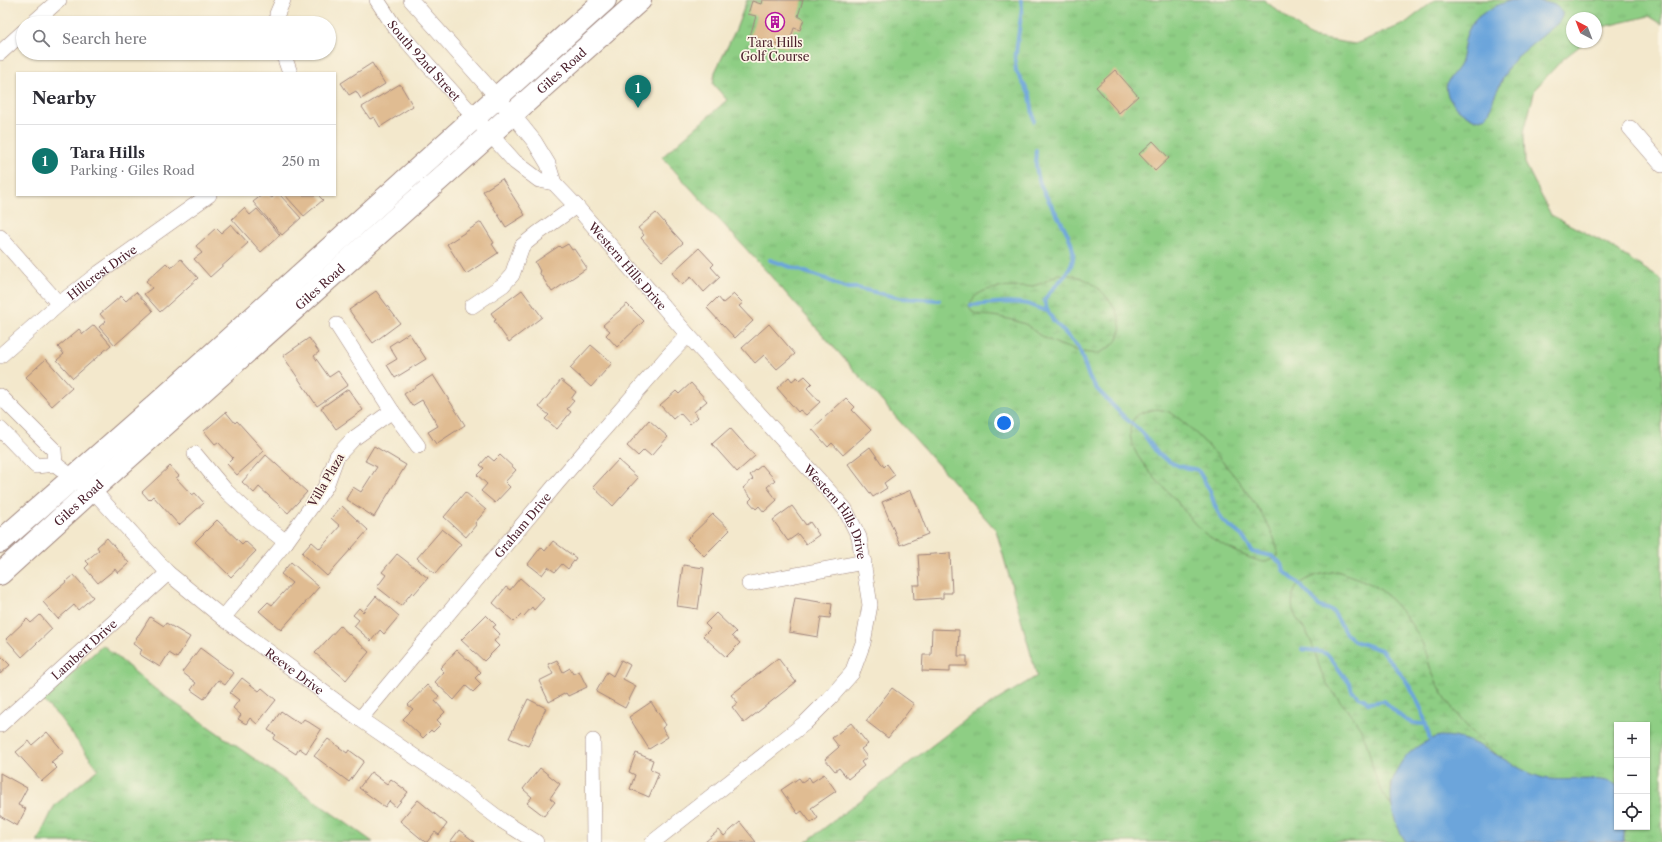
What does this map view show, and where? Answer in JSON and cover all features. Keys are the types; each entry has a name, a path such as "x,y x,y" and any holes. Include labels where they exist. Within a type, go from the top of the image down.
{"main road":[{"name":"Giles Road","path":"0,542 156,406 605,0"},
{"name":"Giles Road","path":"0,574 640,0"}],"street":[{"path":"41,16 59,0"},
{"path":"277,16 283,0"},
{"name":"South 92nd Street","path":"377,0 399,31 476,117"},
{"path":"411,0 497,98"},
{"path":"0,53 16,38"},
{"path":"285,60 290,72"},
{"name":"Western Hills Drive","path":"497,98 534,141 548,164 554,183 844,509 859,536 870,605 863,642 852,673 805,723 653,842"},
{"name":"Western Hills Drive","path":"476,117 515,162 539,180 554,183"},
{"path":"1630,128 1662,165"},
{"name":"Hillcrest Drive","path":"0,356 59,304 207,196"},
{"path":"472,306 503,285 512,275 522,246 576,206"},
{"path":"0,237 59,304"},
{"path":"337,324 392,411 418,446"},
{"name":"Graham Drive","path":"360,719 558,482 688,335"},
{"path":"0,396 54,450 55,464 36,466 0,429"},
{"name":"Villa Plaza","path":"223,618 286,542 326,486 337,456 353,439 392,411"},
{"path":"195,454 226,491 254,517 286,542"},
{"name":"Reeve Drive","path":"55,464 92,490 168,573 223,618 360,719 450,781 501,820 536,842"},
{"path":"749,584 864,562"},
{"name":"Lambert Drive","path":"0,725 168,573"},
{"path":"593,741 594,842"}],"green space":[{"name":"Tara Hills Golf Course","path":"747,0 1264,0 1311,37 1355,44 1404,24 1435,0 1662,0 1662,24 1649,16 1602,28 1602,12 1566,12 1566,48 1577,48 1563,59 1535,89 1524,132 1525,163 1551,215 1605,243 1662,280 1662,842 806,842 968,718 1037,676 996,530 768,273 662,157 727,100 713,84 715,72 736,29"},
{"path":"1058,274 1075,276 1093,284 1110,300 1116,310 1120,321 1120,331 1117,340 1102,352 1085,353 1057,344 1039,335 1024,324 996,316 976,314 969,306 974,298 980,293 988,290 1033,286 1043,283"},
{"path":"1157,409 1168,411 1182,421 1217,455 1252,499 1266,521 1275,540 1278,556 1267,562 1252,559 1207,535 1191,520 1175,499 1151,474 1136,452 1131,441 1130,430 1133,420 1137,415"},
{"path":"1337,571 1366,582 1382,591 1401,611 1418,634 1432,673 1450,706 1469,729 1498,756 1465,740 1391,784 1392,807 1378,783 1360,727 1326,682 1309,637 1294,614 1292,603 1293,596 1299,584 1310,578"},
{"path":"103,645 155,689 373,842 37,842 55,805 98,769 60,718 42,700"}],"water":[{"path":"1512,0 1529,0 1548,3 1561,10 1562,15 1558,23 1517,57 1508,68 1494,97 1490,111 1486,117 1476,120 1459,110 1454,105 1447,94 1446,87 1448,81 1460,64 1465,39 1471,25 1487,11"},
{"path":"1440,736 1454,737 1467,740 1492,752 1515,766 1540,777 1559,780 1593,779 1611,782 1614,784 1614,830 1624,830 1624,842 1406,842 1397,826 1392,810 1391,794 1393,779 1399,765 1409,753 1423,743"}],"building":[{"name":"Tara Hills Golf Course","path":"762,0 803,0 798,16 804,19 800,30 794,28 788,48 750,36 756,16 748,14 752,1 761,4"},
{"path":"372,63 385,84 361,99 356,91 349,95 341,83"},
{"path":"1115,70 1138,96 1119,113 1096,87"},
{"path":"400,84 413,106 380,127 374,117 370,119 362,107"},
{"path":"1153,141 1169,158 1155,171 1139,154"},
{"path":"502,179 525,215 506,227 483,191"},
{"path":"261,196 269,196 272,198 274,196 281,196 301,218 282,235 253,202"},
{"path":"286,196 319,196 323,200 304,216"},
{"path":"244,208 250,215 257,209 280,235 261,252 232,219"},
{"path":"656,213 683,243 662,261 641,238 644,235 638,228"},
{"path":"481,222 494,243 492,244 498,253 466,274 447,244"},
{"path":"231,224 248,243 210,277 194,259 202,253 196,246 216,228 221,233"},
{"path":"568,244 572,250 574,249 587,268 552,292 539,272 540,271 535,262 559,246 561,248"},
{"path":"699,248 714,264 711,267 720,277 704,292 691,277 682,285 672,273"},
{"path":"181,259 198,278 160,312 144,294 152,288 146,281 166,263 171,268"},
{"path":"522,290 542,317 509,342 494,321 496,320 491,313"},
{"path":"376,291 400,323 373,343 349,310"},
{"path":"136,292 153,311 115,345 99,327 106,321 100,314 121,296 126,301"},
{"path":"734,294 743,303 739,306 753,321 735,338 707,308 718,297 723,303"},
{"path":"627,304 644,321 617,347 606,335 610,331 603,325"},
{"path":"769,324 795,354 777,369 764,355 755,363 742,348"},
{"path":"94,325 111,345 73,378 57,360 64,354 58,347 79,329 83,334"},
{"path":"409,333 426,359 395,378 387,365 397,359 389,346"},
{"path":"309,338 319,352 314,356 329,377 338,371 348,385 317,406 283,356"},
{"path":"591,345 612,363 591,387 570,368"},
{"path":"46,359 72,388 52,406 26,377"},
{"path":"433,375 465,425 436,444 428,432 438,426 422,400 412,406 404,394"},
{"path":"805,376 812,383 807,388 820,402 806,415 800,410 798,412 777,388 789,377 792,381 797,377 800,380"},
{"path":"561,380 576,392 571,399 574,401 567,409 571,412 557,429 545,419 549,415 539,407"},
{"path":"691,383 707,401 694,412 698,417 690,424 680,413 673,419 660,405 676,391 679,394"},
{"path":"348,389 363,410 336,429 321,408"},
{"path":"846,398 855,407 852,410 871,430 843,455 832,443 828,447 812,429"},
{"path":"226,412 235,423 237,421 264,451 237,475 227,464 233,458 218,442 215,444 204,431"},
{"path":"649,420 668,437 651,456 644,450 638,456 627,446"},
{"path":"730,428 755,456 737,472 712,444"},
{"path":"374,446 406,465 374,517 346,499 353,487 361,492 377,467 365,461"},
{"path":"870,447 884,467 887,464 895,475 884,483 887,488 873,497 848,464"},
{"path":"266,455 307,492 288,513 259,487 254,493 242,482"},
{"path":"500,455 516,470 505,482 510,487 495,503 481,491 487,484 477,475 484,468 480,465 488,456 494,461"},
{"path":"618,460 638,478 613,506 593,487"},
{"path":"762,465 775,480 767,487 777,500 764,512 759,506 756,509 749,501 752,498 743,488 753,479 750,475"},
{"path":"170,466 179,476 176,478 192,495 195,493 204,503 179,525 153,496 149,500 142,492"},
{"path":"911,490 928,534 900,545 882,502"},
{"path":"465,492 486,510 466,537 444,517"},
{"path":"342,506 368,530 327,576 302,553 312,542 320,549 340,526 331,518"},
{"path":"792,506 806,525 810,522 819,535 806,544 798,534 788,541 773,520"},
{"path":"713,514 730,530 704,556 687,539"},
{"path":"217,520 242,544 245,541 256,551 231,577 195,542"},
{"path":"442,529 461,544 435,574 417,558"},
{"path":"107,538 129,563 118,573 115,569 98,583 85,568 89,564 86,561 99,550 97,547"},
{"path":"553,541 576,558 568,569 562,564 555,572 548,567 542,575 528,564 541,547 545,551"},
{"path":"950,553 952,593 943,593 943,598 914,600 913,585 920,585 918,555"},
{"path":"397,554 428,578 414,594 412,592 401,606 377,587 386,575 382,572"},
{"path":"291,562 319,587 281,630 259,611 268,602 272,605 292,583 281,574"},
{"path":"683,565 704,568 698,609 677,606"},
{"path":"74,575 93,597 78,610 74,605 58,619 43,602"},
{"path":"520,578 544,599 534,610 532,607 524,616 522,614 514,622 493,603 506,587 510,590"},
{"path":"376,596 399,616 384,634 380,630 371,641 354,626 359,620 353,615 359,608 363,612"},
{"path":"795,598 832,604 830,618 821,617 818,637 789,632"},
{"path":"716,613 736,632 732,636 740,643 726,657 703,636 710,629 705,624"},
{"path":"40,615 52,629 22,657 6,639 27,619 31,623"},
{"path":"486,615 496,625 493,627 500,634 494,641 499,646 484,661 461,640"},
{"path":"150,617 164,626 166,623 190,637 177,658 169,653 160,667 139,654 142,650 133,644"},
{"path":"340,626 369,652 346,680 315,653"},
{"path":"932,629 959,630 958,656 967,656 967,666 950,666 950,672 922,671 923,655 931,655"},
{"path":"200,648 234,673 225,685 218,680 204,699 191,690 196,683 182,672"},
{"path":"457,650 481,672 475,678 481,684 473,692 466,686 454,700 435,682 444,672 440,668"},
{"path":"0,655 10,665 0,674"},
{"path":"778,658 796,682 744,723 732,707 738,703 731,695"},
{"path":"557,660 563,672 570,668 573,674 579,671 587,687 568,696 566,693 549,702 539,681 553,674 548,664"},
{"path":"621,660 630,665 623,679 636,686 625,708 596,692 607,672 613,676"},
{"path":"242,678 259,691 262,688 276,700 257,724 250,718 246,724 238,719 241,715 233,708 239,700 230,693"},
{"path":"427,685 439,696 435,701 445,712 437,720 441,724 433,732 431,730 423,738 403,719 413,709 408,705"},
{"path":"892,688 914,704 888,738 866,721"},
{"path":"528,699 546,708 528,746 509,738"},
{"path":"651,702 666,725 662,728 668,737 649,749 629,717"},
{"path":"281,711 300,724 304,719 321,730 306,753 299,748 296,754 273,739 276,735 268,730"},
{"path":"851,723 868,744 861,749 867,757 861,762 864,766 848,779 839,768 835,771 825,759 839,747 832,738"},
{"path":"47,732 64,752 51,762 57,768 42,781 16,752 29,741 32,745"},
{"path":"328,739 347,753 349,750 364,761 349,782 314,756"},
{"path":"636,753 653,760 650,769 659,773 649,797 630,789 635,775 629,772"},
{"path":"540,768 560,784 550,798 555,802 544,816 527,803 532,797 523,789"},
{"path":"371,772 387,784 391,779 408,792 396,807 389,801 385,807 359,788"},
{"path":"0,773 27,788 18,805 26,809 17,826 0,816"},
{"path":"824,774 836,791 811,808 818,818 811,823 802,811 798,814 781,790 799,778 802,782 809,777 812,782"},
{"path":"418,800 447,824 439,835 435,832 427,842 425,842 400,821"},
{"path":"740,822 756,842 705,842 719,830 724,836"},
{"path":"459,830 475,842 450,842"}],"waterway":[{"path":"1021,0 1022,8 1015,60 1016,71 1030,95 1034,121"},
{"path":"1036,150 1036,167 1040,183 1066,230 1073,249 1072,264 1069,270 1047,295 1044,301 1053,320 1079,348 1089,377 1097,389 1125,418 1142,432 1158,454 1179,466 1198,470 1210,491 1222,520 1242,536 1253,552 1272,556 1282,564 1284,571 1301,586 1320,607 1333,611 1346,634 1354,641 1381,650 1405,679 1415,696 1422,711 1430,739"},
{"path":"770,260 826,279 844,288 857,288 900,298 939,300"},
{"path":"971,305 1006,302 1020,303 1048,311"},
{"path":"1302,649 1319,651 1328,655 1350,684 1352,691 1368,703 1384,701 1406,720 1417,724 1425,724"}],"place":[{"name":"Tara Hills Golf Course","path":"775,22"},
{"name":"Tara Hills","path":"638,108"}]}
